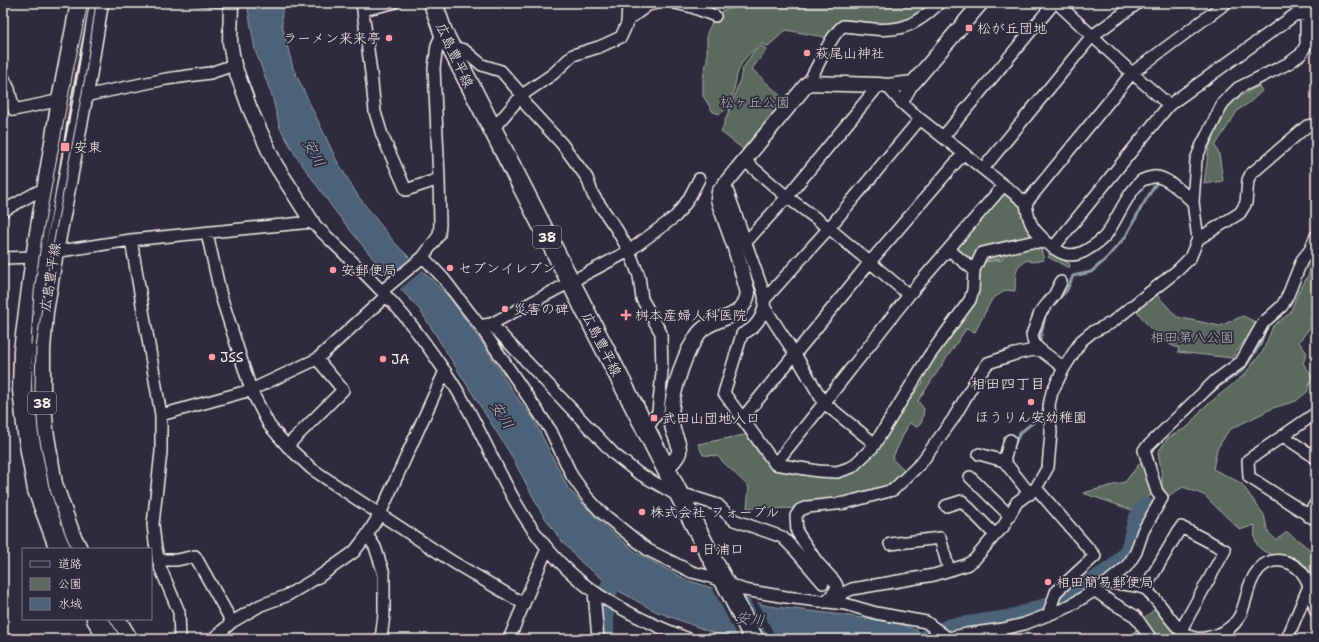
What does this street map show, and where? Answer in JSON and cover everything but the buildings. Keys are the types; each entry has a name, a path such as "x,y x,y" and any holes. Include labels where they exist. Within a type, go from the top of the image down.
{"main road":[{"name":"広島豊平線","path":"59,548 37,490 27,434 22,390 22,351 34,257 61,100 80,3"},
{"name":"広島豊平線","path":"78,548 71,535 53,484 44,430 41,388 41,349 44,312 54,252 84,96 99,3"},
{"name":"広島豊平線","path":"433,3 446,39 677,492 754,639"},
{"path":"97,620 108,639"},
{"path":"117,620 128,639"}],"street":[{"path":"231,3 230,42 234,65 250,109 275,164 312,222 384,292 400,310 445,372 469,412 515,502 531,528 549,552 570,573 619,609 682,638"},
{"path":"393,3 362,6 375,112 382,135 406,190 439,178"},
{"path":"627,23 628,3"},
{"path":"492,130 522,95 553,74 573,55 599,47 621,37 630,19 648,5 658,3"},
{"path":"676,3 692,7 715,16"},
{"path":"666,469 679,452 671,417 678,383 687,351 702,330 716,321 737,313 747,301 748,293 733,242 720,206 718,199 719,192 808,83 831,41 840,28 843,26 882,30 899,29 915,22 939,3"},
{"path":"902,103 913,83 981,3"},
{"path":"943,137 1055,3 1169,106"},
{"path":"983,169 1092,36 1138,3"},
{"path":"1026,203 1132,73 1226,3"},
{"path":"824,602 852,589 934,575 966,565 974,560 995,536 1003,526 1017,502 1033,491 1048,467 1052,433 1049,405 1052,392 1064,368 1081,341 1092,332 1111,323 1178,270 1190,258 1198,239 1193,202 1196,160 1201,147 1223,103 1238,88 1290,62 1301,54 1306,45 1311,16 1306,3"},
{"path":"1051,245 1169,106 1296,14 1311,16"},
{"path":"161,415 251,390 317,359 384,292 420,259 438,234 440,225 434,68 437,45 446,39 464,50 482,64 501,71 522,95 526,104 562,144 587,178 593,195 629,250 639,276 642,300 661,333 662,372 658,412 646,430"},
{"path":"84,96 166,79 210,73 234,65"},
{"path":"3,77 9,89 14,110 61,100"},
{"path":"808,83 883,86 913,83"},
{"path":"883,86 920,119 1026,203 1028,218 1035,231 1051,245 1069,256 1079,254 1092,248 1105,236 1142,180 1154,177 1163,179 1193,202"},
{"path":"745,243 883,86"},
{"path":"920,119 765,303 761,316 754,326 742,334 724,393 774,464 818,471 837,472 852,467 873,447 929,356 970,300 973,290 974,270 982,253 1031,242 1051,245"},
{"path":"1198,239 1240,213 1246,203 1248,180 1251,174 1307,126 1316,125"},
{"path":"742,419 870,262 963,154"},
{"path":"744,160 787,197 829,228 908,295"},
{"path":"485,325 629,250 676,216 688,200 699,179"},
{"path":"725,184 765,303 824,403 875,444"},
{"path":"774,464 824,403 908,295 949,250 1003,186"},
{"path":"3,211 46,188"},
{"path":"3,258 34,257 54,252 131,240 312,222"},
{"path":"207,233 221,296 251,390 269,425 287,446 312,469 453,562 524,604"},
{"path":"485,325 551,431 572,476 587,497 602,513 648,550 692,572 708,576 727,585 744,590 845,604 876,613 926,622 949,639 967,634 1003,629 1024,624 1050,609 1066,608 1107,583 1126,567 1136,552 1143,531 1162,498 1157,492 1144,450 1215,381 1241,362 1263,323 1282,306 1302,260 1310,250 1316,236"},
{"path":"131,240 161,415 161,452 153,524 158,560 179,612 180,639"},
{"path":"949,250 974,270"},
{"path":"420,259 443,278 485,325 614,454 643,476 673,493 677,492 718,504 734,520 782,537 823,583"},
{"path":"1061,282 1055,294 1040,313 1032,335 1034,344 1064,368"},
{"path":"824,602 836,591 836,582 817,562 796,532 796,516 800,510 808,507 845,503 893,490 925,456 953,419 977,378 988,364 1015,354 1039,349"},
{"path":"287,446 343,390 317,359"},
{"path":"213,639 232,622 261,605 286,596 320,576 354,552 380,514 445,372"},
{"path":"1316,413 1248,460 1249,477 1312,518 1316,503"},
{"path":"1284,435 1286,438 1316,458"},
{"path":"1004,461 1010,440"},
{"path":"979,454 1004,461 1095,556 1056,592 1050,609"},
{"path":"970,478 1009,515"},
{"path":"946,506 962,501 995,536"},
{"path":"1145,588 1181,528 1225,550 1181,630"},
{"path":"367,535 375,547 384,574 384,615 381,639"},
{"path":"890,544 940,538 950,570"},
{"path":"509,639 546,551 549,552"},
{"path":"158,560 177,560 195,556 232,622"},
{"path":"1107,583 1145,588 1185,635 1195,638 1211,637 1229,628 1240,616 1256,574 1260,568 1272,561 1280,560 1290,564 1305,576 1316,612"},
{"path":"1286,639 1309,586"},
{"path":"1094,590 1135,616 1151,639"},
{"path":"594,592 598,639"}],"green space":[{"path":"754,3 935,3 899,26 839,25 829,38 786,30 768,46 761,44 749,53 738,70 730,102 720,114 713,112 703,96 703,78 707,60 707,33 715,16 724,10 747,6"},
{"name":"松ヶ丘公園","path":"761,46 767,49 752,69 785,100 743,149 721,132 740,80 742,70 753,52"},
{"path":"1259,86 1262,91 1249,103 1238,110 1215,146 1219,154 1223,181 1204,184 1209,147 1230,102"},
{"path":"1007,190 1022,202 1040,239 981,250 973,266 954,250"},
{"path":"1040,246 1044,260 1032,262 1028,260 1020,265 1016,272 1015,291 1006,290 992,299 975,332 966,329 918,401 924,409 922,421 917,427 909,423 892,459 906,471 897,480 871,493 824,505 797,508 747,508 749,487 717,456 703,455 698,444 749,434 775,464 818,471 852,467 905,399 910,400 923,382 919,378 978,291 977,272 984,262 1002,260 1004,252"},
{"path":"1002,252 1000,259 984,261 984,255"},
{"path":"1051,253 1070,264 1069,268 1048,257"},
{"path":"1316,256 1316,314 1310,317 1311,326 1299,342 1307,353 1303,363 1312,376 1307,392 1296,401 1273,408 1229,430 1217,449 1213,469 1241,483 1264,515 1268,532 1276,540 1287,532 1316,554 1316,596 1285,557 1265,552 1257,545 1255,540 1255,525 1240,530 1204,495 1183,487 1168,496 1162,492 1162,476 1158,452 1168,438 1189,426 1202,409 1244,375 1263,351 1273,326 1290,313 1297,295 1309,274 1309,264"},
{"name":"相田第八公園","path":"1156,294 1177,317 1220,326 1243,316 1257,323 1232,358 1178,352 1179,348 1172,346 1159,338 1135,308"},
{"path":"1140,463 1149,475 1152,493 1138,512 1083,493 1125,482"},
{"path":"1156,608 1184,639 1155,639 1142,620"},
{"path":"1139,628 1145,639 1124,639"}],"water":[{"name":"安川","path":"247,3 282,3 282,25 293,68 337,161 358,196 394,242 450,298 485,347 515,395 533,418 568,488 600,522 637,553 687,580 768,606 901,624 937,639 767,639 716,634 655,611 617,590 582,563 560,539 541,512 511,455 420,310 375,261 335,211 296,156 280,128 272,96 255,50"}],"pier":[{"path":"412,257 424,269 399,290 388,278"},
{"path":"712,587 718,588 744,639 738,638"},
{"path":"748,597 756,600 777,639 769,639"}],"waterway":[{"path":"173,3 224,7"},
{"path":"240,6 250,6"},
{"path":"1053,305 1067,290 1073,276 1091,272 1106,259 1126,236 1157,182 1160,183"},
{"path":"1271,323 1280,316 1285,309"},
{"path":"1039,344 1046,312"},
{"path":"1206,397 1219,386 1243,370 1260,345 1265,330"},
{"path":"1013,447 1020,433 1041,416 1045,405"},
{"path":"1180,422 1192,411"},
{"path":"1154,446 1151,453 1156,469"},
{"path":"926,639 950,628 1011,619 1065,601 1113,569 1123,559 1130,549 1137,520 1146,507"},
{"path":"605,639 604,603 617,567"},
{"path":"961,627 965,632"}],"tram line":[{"path":"31,344 34,292 42,237 73,71 88,3"},
{"path":"72,548 49,487 38,431 35,389 36,348 44,293 86,72 96,3"},
{"path":"110,620 122,639"}],"place":[{"name":"松が丘団地","path":"969,28"},
{"name":"ラーメン来来亭","path":"389,38"},
{"name":"萩尾山神社","path":"807,53"},
{"name":"安東","path":"65,147"},
{"name":"セブンイレブン","path":"450,268"},
{"name":"安郵便局","path":"333,270"},
{"name":"災害の碑","path":"505,309"},
{"name":"桝本産婦人科医院","path":"626,315"},
{"name":"JSS","path":"212,357"},
{"name":"JA","path":"383,359"},
{"name":"ほうりん安幼稚園","path":"1031,402"},
{"name":"武田山団地入口","path":"654,418"},
{"name":"株式会社 フォーブル","path":"642,512"},
{"name":"日浦口","path":"694,549"},
{"name":"相田簡易郵便局","path":"1048,582"}],"district":[{"name":"相田四丁目","path":"1008,384"}]}
